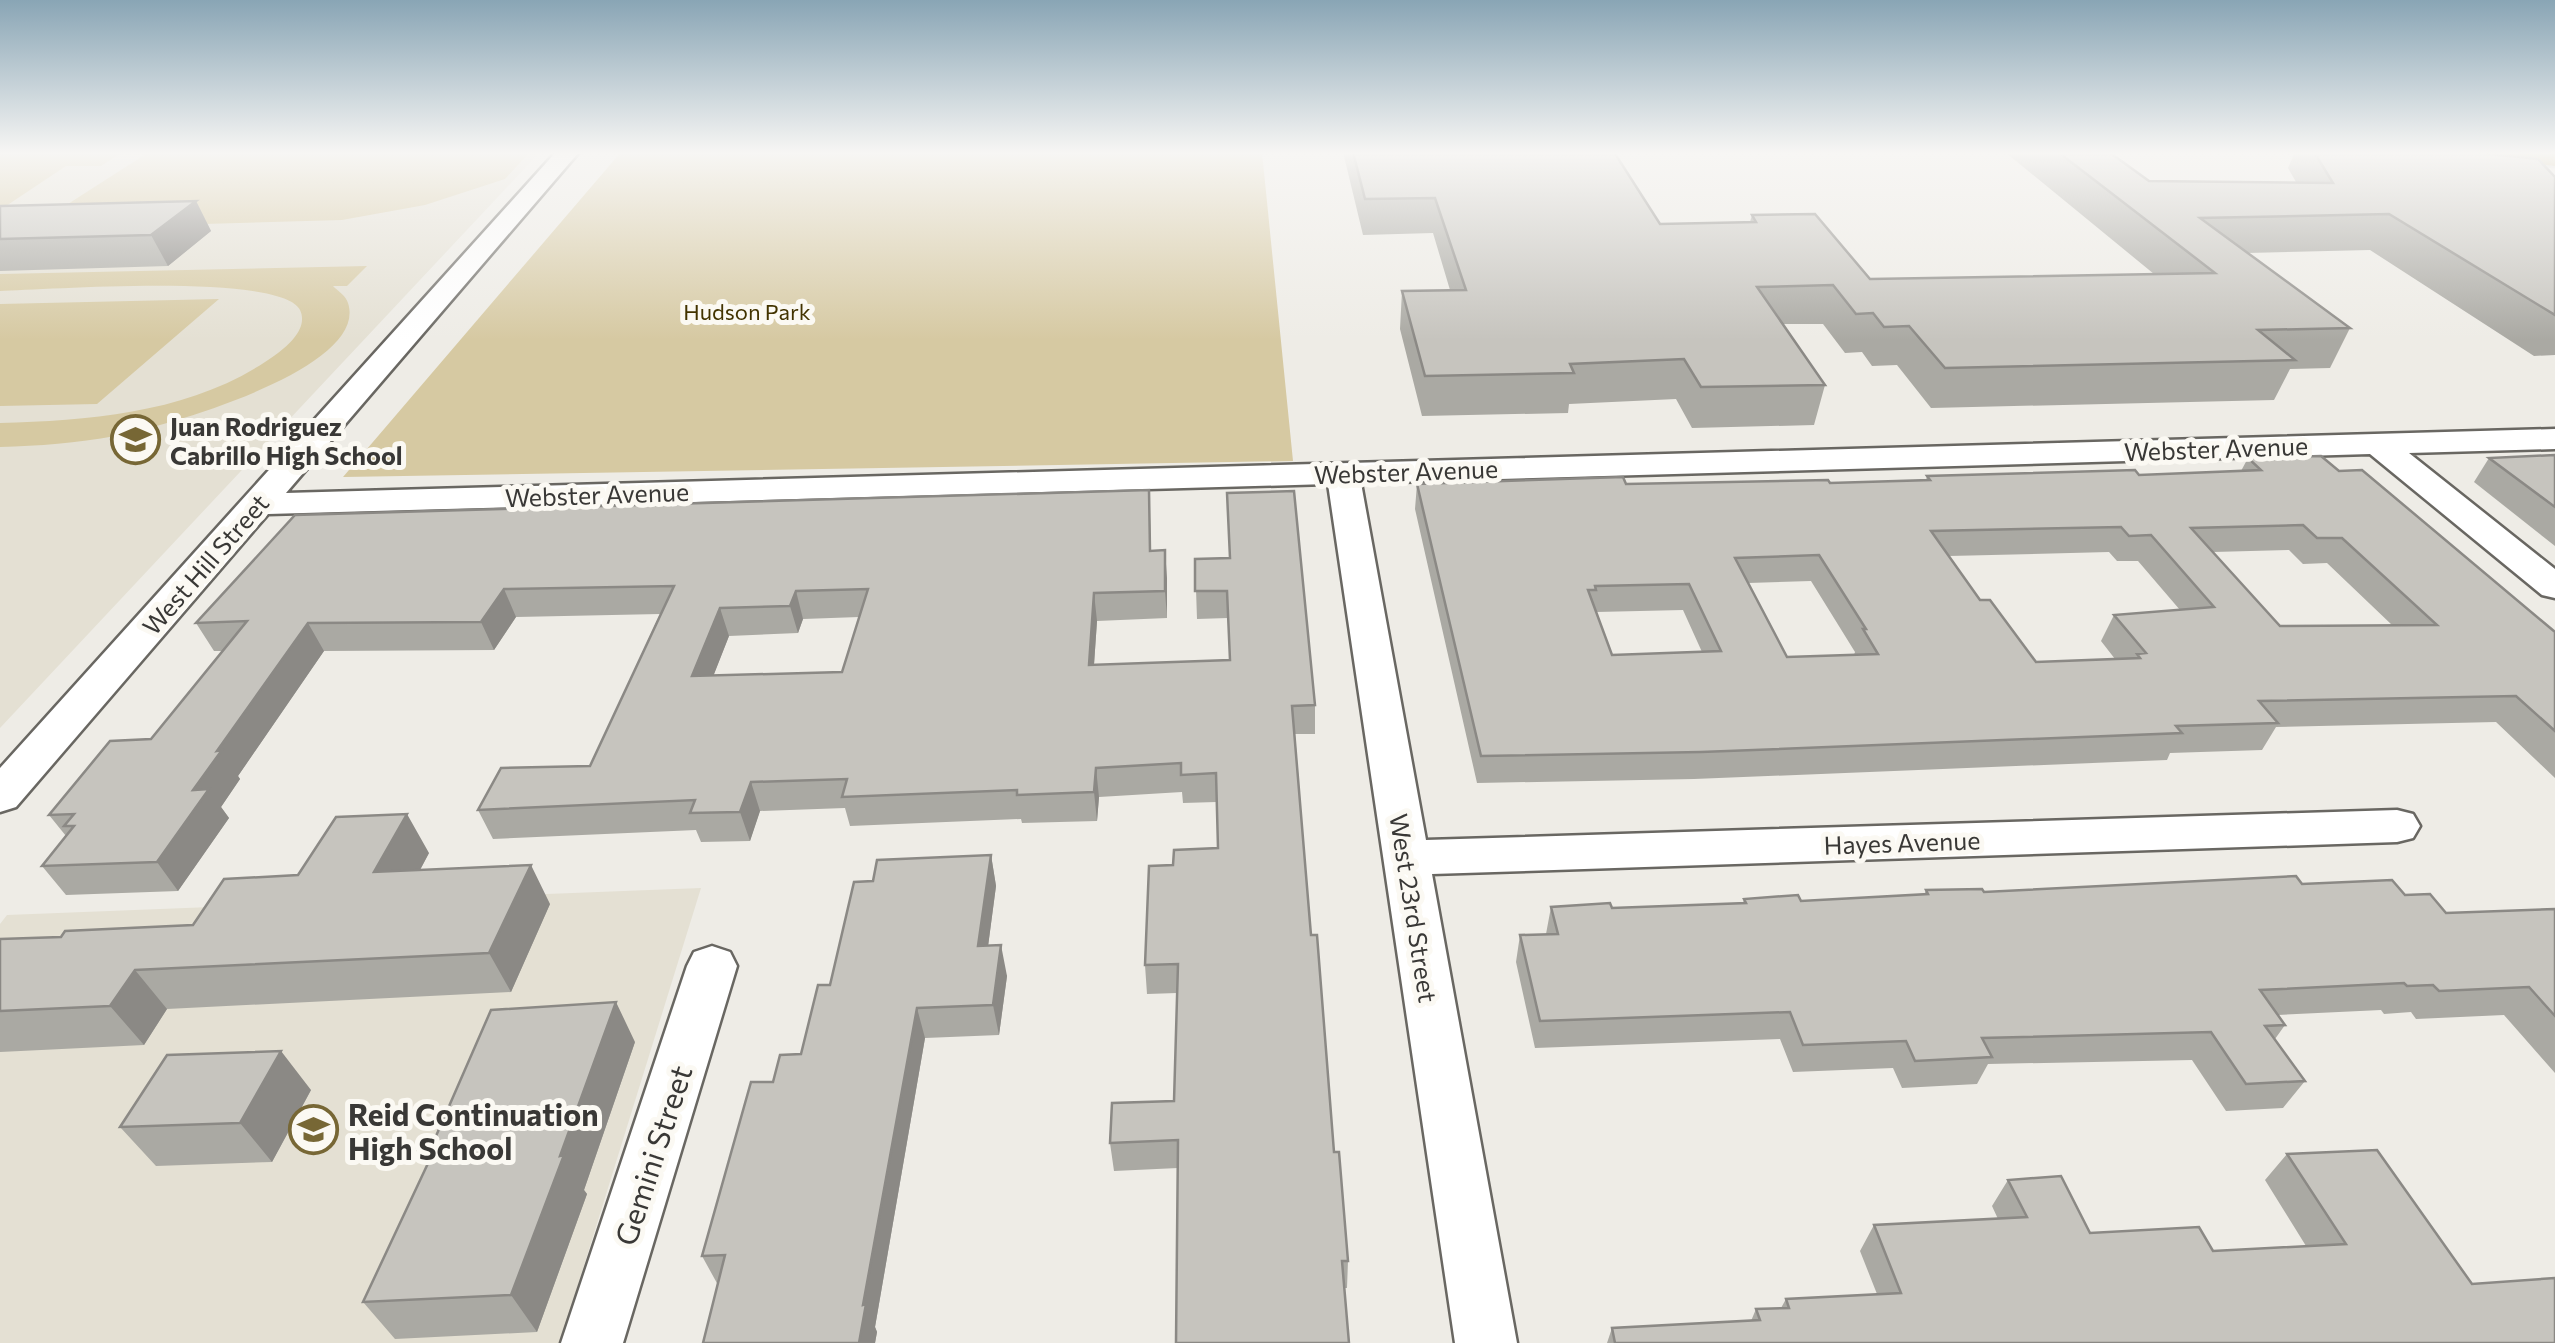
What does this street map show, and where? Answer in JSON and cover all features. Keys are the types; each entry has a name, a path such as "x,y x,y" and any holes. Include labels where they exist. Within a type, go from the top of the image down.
{"street":[{"name":"West Hill Street","path":"0,796 513,215"},
{"name":"Webster Avenue","path":"258,504 2555,439"},
{"path":"2378,444 2555,587"},
{"name":"West 23rd Street","path":"1343,473 1486,1343"},
{"name":"Hayes Avenue","path":"1406,858 2398,826"},
{"name":"Gemini Street","path":"592,1343 712,966"}],"shaded area":[{"name":"Juan Rodriguez Cabrillo High School","path":"0,215 481,215 0,728"},
{"name":"Reid Continuation High School","path":"701,888 560,1343 0,1343 0,924 7,915"}],"green space":[{"path":"51,215 371,215 342,220 29,229"},
{"name":"Hudson Park","path":"567,215 1268,215 1293,461 343,477"},
{"path":"367,266 347,286 333,286 348,303 346,328 327,351 256,392 139,431 72,442 0,447 0,423 109,415 180,400 214,388 247,373 283,349 297,334 302,316 284,298 252,291 160,286 0,291 0,274"},
{"path":"219,299 97,404 0,406 0,304"}],"building":[{"path":"0,215 178,215 151,235 0,239"},
{"path":"1441,215 1654,215 1660,224 1756,222 1752,215 1816,215 1870,279 2215,273 2139,215 2357,215 2200,218 2350,328 2258,330 2295,360 1945,368 1909,326 1884,327 1873,313 1856,314 1833,285 1757,287 1825,385 1701,387 1684,359 1570,364 1574,373 1425,376 1402,291 1466,290"},
{"path":"2390,215 2555,215 2555,315"},
{"path":"2555,455 2555,507 2489,458"},
{"path":"2321,456 2339,471 2362,470 2555,632 2555,731 2516,696 2259,701 2278,723 2176,726 2182,733 1701,752 1481,756 1417,484 1623,477 1626,484 1828,480 1830,483 1930,480 1927,476 2261,470 2248,458","holes":["2303,525 2317,538 2342,538 2437,625 2280,626 2191,528","2121,527 2129,536 2151,535 2214,607 2114,615 2146,653 2137,654 2140,658 2036,662 1990,600 1980,600 1931,531","1819,555 1878,654 1787,657 1735,558","1689,584 1721,651 1612,655 1588,590 1596,590 1595,586"]},
{"path":"1149,490 1150,551 1165,550 1165,591 1094,593 1089,665 1230,660 1227,591 1195,591 1195,559 1230,558 1227,493 1294,491 1315,705 1292,706 1311,935 1317,935 1334,1152 1339,1152 1348,1261 1342,1261 1349,1343 1176,1343 1178,1140 1110,1143 1112,1103 1174,1101 1178,964 1145,965 1149,866 1173,865 1174,850 1218,848 1216,773 1181,775 1181,763 1096,768 1094,792 1017,795 1017,790 842,797 847,779 751,782 740,812 690,813 695,800 478,810 501,768 590,766 674,586 504,589 481,622 308,623 217,751 222,750 193,790 209,789 157,862 42,866 74,826 64,826 74,814 49,815 110,741 151,739 247,621 196,623 295,515","holes":["868,589 842,672 692,676 720,608 790,606 796,591"]},
{"path":"407,814 374,872 531,865 489,953 135,970 110,1006 0,1011 0,939 61,937 65,931 193,925 224,879 298,875 336,817"},
{"path":"991,855 978,946 1001,945 993,1005 917,1008 859,1343 703,1343 725,1255 702,1256 751,1082 773,1082 780,1055 801,1054 818,985 830,985 854,882 873,881 877,860"},
{"path":"2296,876 2302,884 2392,880 2405,895 2430,894 2446,913 2555,909 2555,1016 2529,987 2439,991 2433,985 2404,983 2260,990 2285,1025 2265,1026 2305,1081 2246,1084 2211,1032 1982,1038 1992,1057 1915,1061 1906,1041 1803,1045 1790,1012 1540,1021 1520,935 1558,934 1551,907 1746,903 1744,899 1798,895 1801,901 1928,894 1926,890 1984,892"},
{"path":"616,1002 511,1295 363,1302 430,1159 426,1159 491,1010"},
{"path":"281,1051 240,1123 120,1127 167,1055"},
{"path":"2377,1150 2472,1284 2555,1278 2555,1343 1615,1343 1612,1328 1760,1320 1756,1309 1789,1308 1786,1299 1901,1293 1874,1225 2027,1217 2008,1180 2061,1176 2090,1233 2199,1227 2213,1251 2346,1244 2287,1154"}],"place":[{"name":"Juan Rodriguez Cabrillo High School","path":"135,440"},
{"name":"Reid Continuation High School","path":"313,1130"}]}
